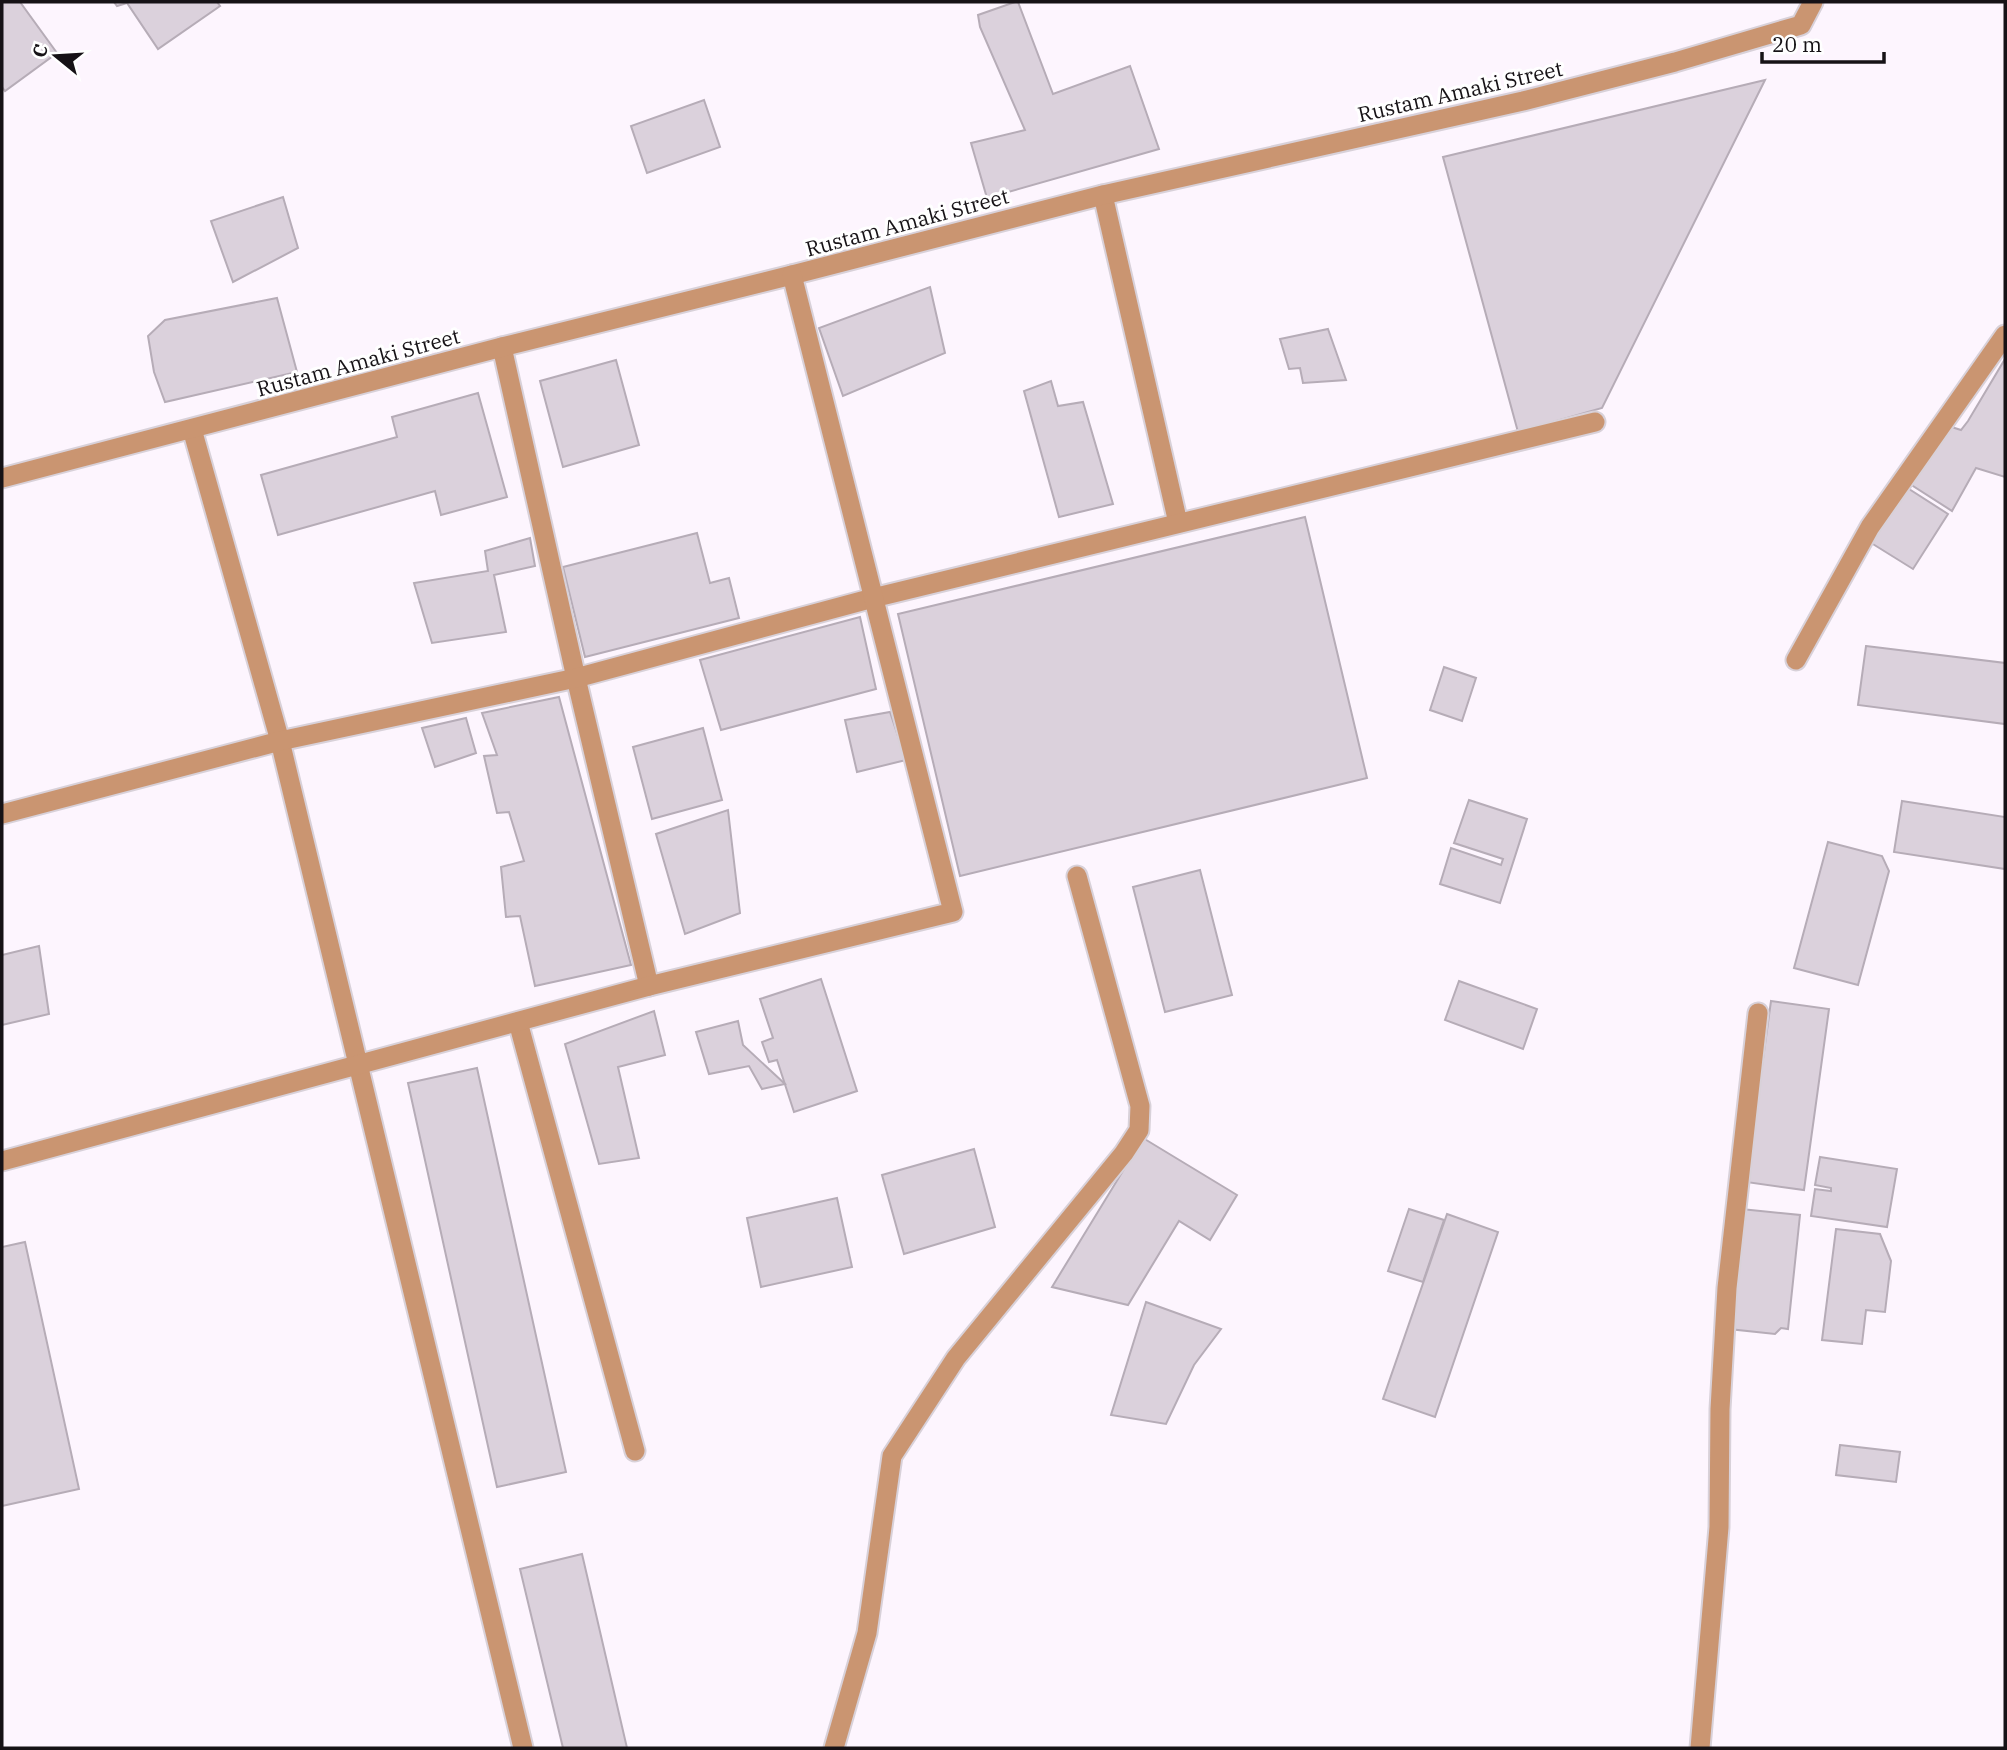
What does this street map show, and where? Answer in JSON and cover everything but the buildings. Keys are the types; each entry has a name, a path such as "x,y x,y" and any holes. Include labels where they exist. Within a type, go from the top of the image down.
{"street":[{"name":"Rustam Amaki Street","path":"2,478 502,347 1103,195 1523,101 1675,62 1801,25 1813,2"},
{"path":"1103,195 1178,523"},
{"path":"2,1161 649,986 953,912 792,275"},
{"path":"1796,660 1870,527 2005,335"},
{"path":"502,347 649,986"},
{"path":"2,814 280,741 576,678 873,598 1595,422"},
{"path":"192,429 280,741 523,1748"},
{"path":"834,1748 867,1633 892,1456 956,1358 1124,1153 1139,1130 1140,1106 1077,876"},
{"path":"1700,1748 1719,1527 1720,1409 1727,1288 1758,1013"},
{"path":"518,1022 635,1451"}]}
